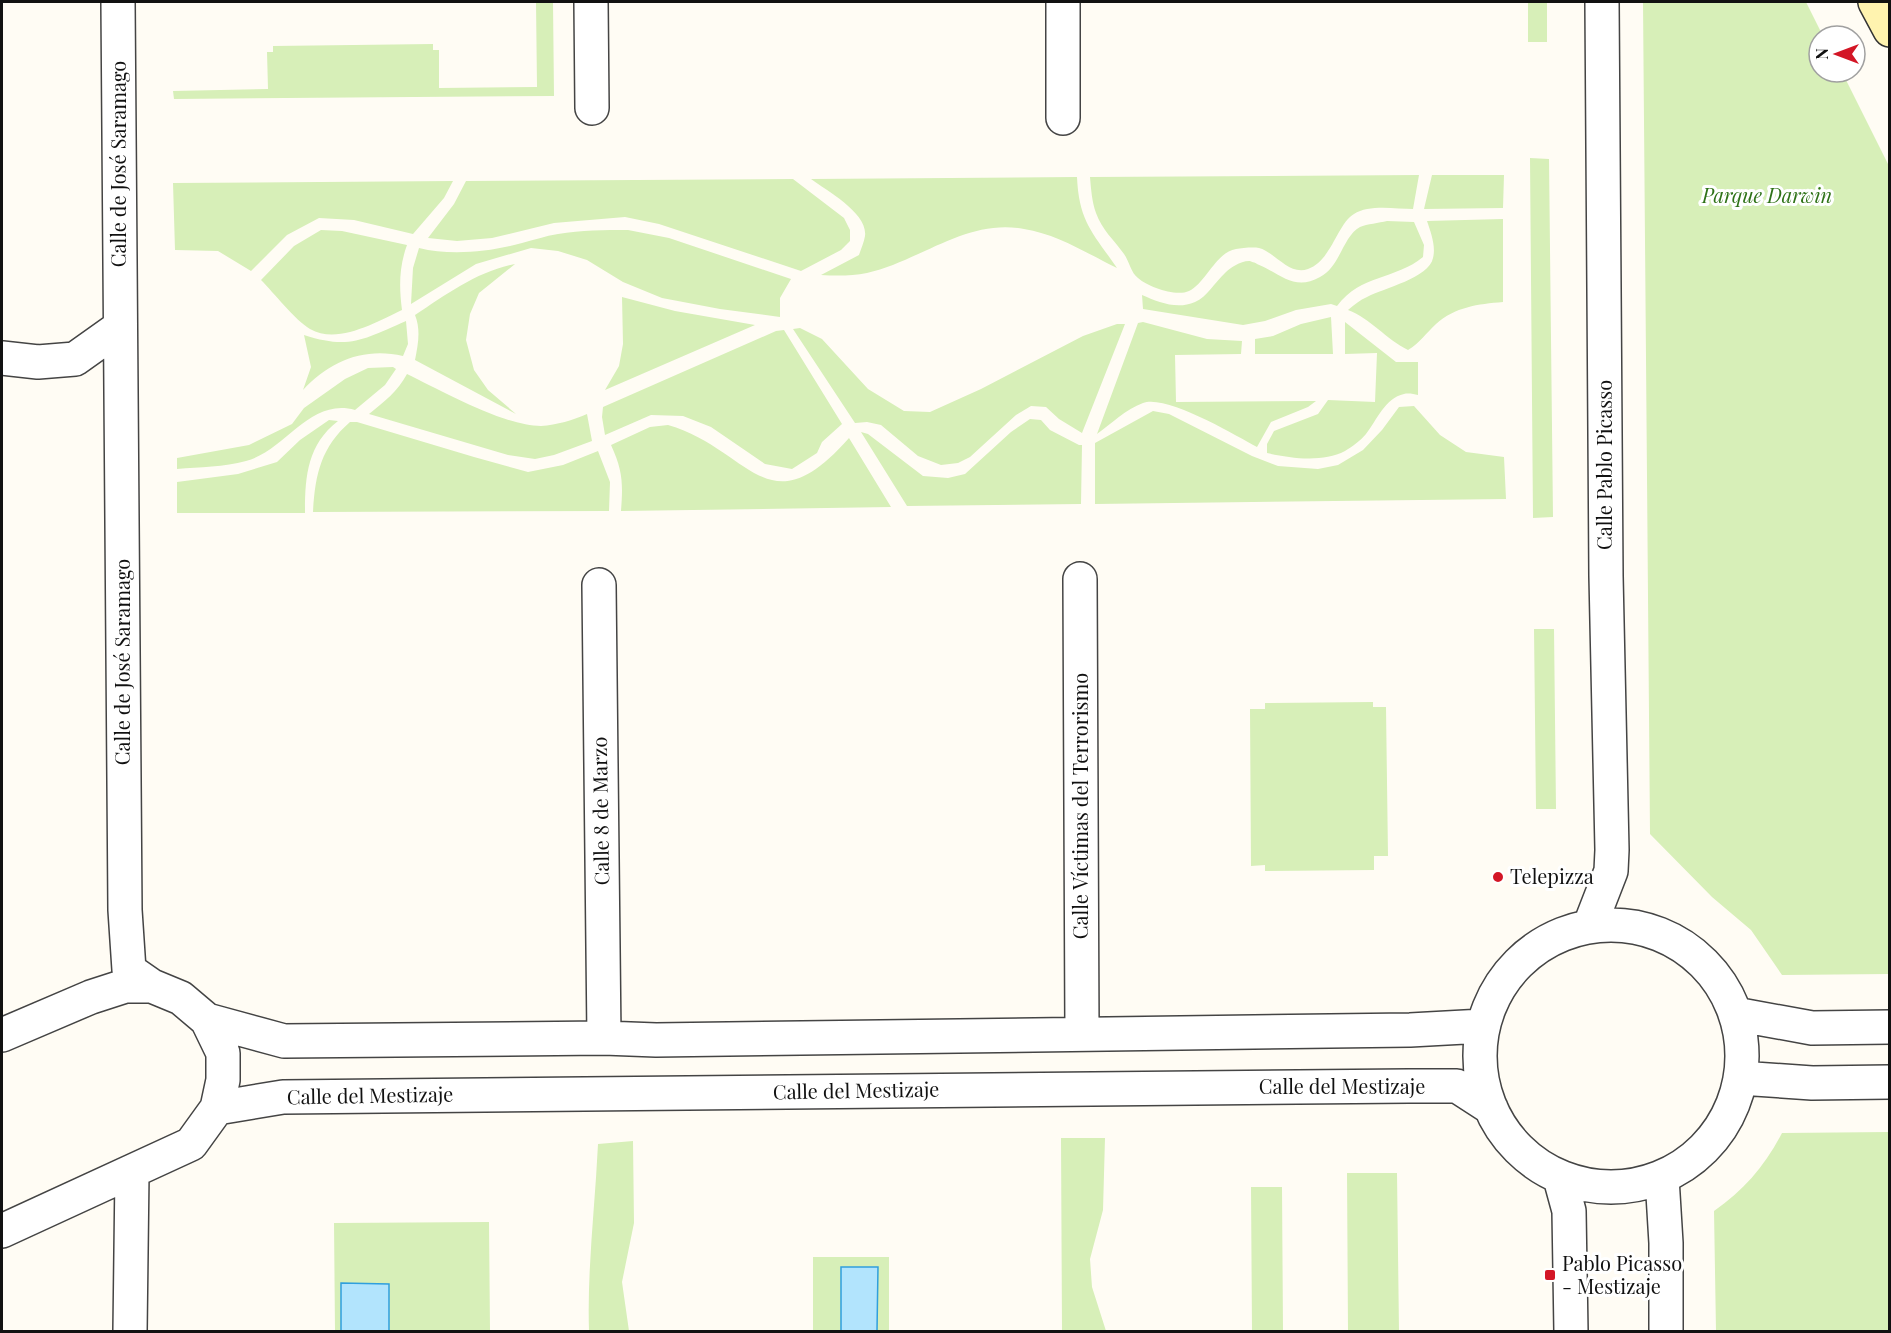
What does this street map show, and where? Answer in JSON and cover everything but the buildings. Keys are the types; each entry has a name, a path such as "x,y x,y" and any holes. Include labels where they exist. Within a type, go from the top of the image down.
{"street":[{"name":"Calle de José Saramago","path":"2,1231 191,1144 217,1108 223,1080 223,1053 207,1020 181,998 152,986 129,970 125,910 118,2"},
{"path":"591,2 592,108"},
{"path":"1062,118 1063,2"},
{"name":"Calle Pablo Picasso","path":"1590,925 1611,871 1612,850 1606,564 1602,2"},
{"path":"1875,2 1890,30"},
{"path":"2,358 38,362 75,359 120,327"},
{"name":"Calle Víctimas del Terrorismo","path":"1080,579 1082,1034"},
{"name":"Calle 8 de Marzo","path":"599,585 604,1038"},
{"path":"1611,923 1657,933 1683,946 1705,965 1723,987 1735,1014 1742,1057 1740,1078 1733,1104 1721,1128 1698,1154 1685,1165 1662,1178 1636,1185 1611,1188 1585,1185 1560,1178 1531,1161 1523,1153 1508,1137 1491,1108 1481,1076 1481,1042 1490,1006 1511,971 1526,956 1561,934 1590,925 1611,923"},
{"name":"Calle de José Saramago","path":"2,1035 91,997 125,986 152,986"},
{"path":"1735,1014 1812,1028 1890,1027"},
{"path":"207,1020 284,1041 604,1038 656,1040 1410,1030 1484,1026"},
{"path":"1740,1078 1812,1083 1890,1082"},
{"name":"Calle del Mestizaje","path":"217,1108 283,1097 1409,1086 1456,1086 1491,1108"},
{"path":"130,1332 132,1173"},
{"path":"1560,1178 1569,1211 1571,1332"},
{"path":"1662,1178 1666,1243 1666,1332"}],"green space":[{"path":"536,2 553,2 554,96 174,99 173,91 268,89 267,52 273,52 273,46 433,44 433,50 439,50 439,88 537,87"},
{"path":"1528,2 1547,2 1547,42 1528,42"},
{"name":"Parque Darwin","path":"1643,2 1806,2 1817,24 1807,24 1807,84 1848,84 1889,166 1889,974 1782,975 1751,930 1712,897 1650,834"},
{"path":"1530,158 1549,159 1553,517 1533,518"},
{"path":"1419,175 1413,209 1375,208 1354,214 1343,226 1323,258 1308,269 1301,270 1288,266 1259,248 1236,249 1229,251 1217,261 1195,287 1183,293 1162,290 1138,278 1099,219 1093,200 1090,177"},
{"path":"1432,175 1504,175 1503,208 1424,209"},
{"path":"1077,177 1084,216 1094,236 1117,268 1048,235 1003,227 963,235 906,260 867,273 844,276 821,275 859,255 865,236 864,227 853,211 811,179"},
{"path":"793,179 844,218 850,230 850,241 841,250 801,271 659,224 625,217 554,223 492,238 457,241 428,238 454,204 466,181"},
{"path":"453,181 444,198 413,234 354,220 319,218 287,235 251,271 218,251 175,250 173,183"},
{"path":"1503,219 1503,302 1476,305 1443,318 1408,350 1364,318 1348,310 1364,298 1415,277 1430,265 1434,249 1427,221"},
{"path":"1387,221 1414,222 1424,245 1423,257 1401,270 1367,282 1346,296 1337,306 1331,304 1296,310 1265,321 1243,325 1143,309 1142,295 1175,305 1195,302 1203,297 1230,269 1246,261 1287,280 1302,283 1311,281 1327,272 1354,231 1363,226"},
{"path":"321,230 342,231 407,245 400,277 402,310 369,326 333,334 310,329 291,313 261,280 294,246"},
{"path":"628,230 669,238 791,279 780,298 780,317 662,298 623,282 587,260 558,251 531,248 476,264 411,304 413,268 419,248 444,252 470,252 497,249 567,233"},
{"path":"515,264 479,293 470,314 466,340 474,370 488,390 516,414 415,360 418,332 415,315 451,291 476,278 501,267"},
{"path":"622,297 675,311 755,325 605,390 619,366 623,344"},
{"path":"1331,317 1333,354 1255,354 1255,339 1273,336 1301,324"},
{"path":"406,321 408,344 403,356 375,353 348,359 325,371 303,390 311,367 304,335 333,342 345,342 367,337"},
{"path":"1143,322 1207,339 1242,341 1241,354 1175,355 1176,402 1316,401 1308,407 1271,422 1257,447 1200,417 1167,404 1154,402 1143,403 1131,409 1097,434 1138,323"},
{"path":"1345,322 1396,362 1418,362 1418,395 1397,396 1382,410 1362,439 1336,455 1306,458 1267,453 1267,444 1274,431 1318,414 1328,400 1375,402 1377,353 1345,354"},
{"path":"1117,324 1125,324 1082,433 1059,419 1046,407 1031,406 1016,415 970,457 958,463 941,465 918,456 881,425 867,422 855,423 793,329 800,328 822,339 868,389 904,411 930,412 981,389 1083,336"},
{"path":"784,330 842,424 822,442 817,453 792,469 765,464 711,427 683,416 651,415 605,435 603,407 776,331"},
{"path":"393,367 396,369 385,385 355,410 339,408 324,411 260,455 246,461 229,464 177,469 177,458 249,445 292,424 304,408 345,379 368,368"},
{"path":"407,374 492,414 526,424 553,425 587,414 592,441 554,455 535,459 508,455 369,414 395,391"},
{"path":"1414,406 1440,435 1466,452 1504,457 1506,499 1095,504 1095,443 1153,411 1169,414 1252,456 1278,466 1318,469 1338,465 1363,450 1399,407"},
{"path":"1030,419 1041,420 1050,430 1082,445 1081,504 907,506 861,432 868,434 923,476 948,478 965,474 1011,432"},
{"path":"329,420 338,421 320,440 314,451 307,474 305,513 177,513 177,482 238,474 277,462 300,440"},
{"path":"350,422 357,422 528,472 563,465 598,451 610,482 609,511 313,512 321,462 332,441"},
{"path":"668,425 696,436 759,475 778,481 798,479 821,465 849,438 891,507 621,511 621,478 611,445 650,427"},
{"path":"1534,629 1554,629 1556,809 1536,809"},
{"path":"1373,702 1373,707 1386,707 1388,856 1374,856 1374,870 1265,871 1265,865 1251,866 1250,709 1265,709 1265,703"},
{"path":"1889,1132 1889,1331 1716,1331 1714,1211 1735,1195 1753,1176 1782,1133"},
{"path":"1061,1138 1105,1138 1103,1210 1090,1259 1092,1287 1106,1331 1062,1331"},
{"path":"633,1141 634,1223 622,1282 629,1331 589,1331 590,1261 598,1144"},
{"path":"1347,1173 1397,1173 1399,1331 1348,1331"},
{"path":"1251,1187 1282,1187 1283,1331 1252,1331"},
{"path":"489,1222 490,1331 335,1331 334,1223"},
{"path":"813,1257 889,1257 889,1331 813,1331"}],"water":[{"path":"841,1267 878,1267 877,1331 841,1331"},
{"path":"341,1283 389,1284 389,1331 341,1331"}],"place":[{"name":"Telepizza","path":"1498,877"},
{"name":"Pablo Picasso - Mestizaje","path":"1550,1275"}]}
